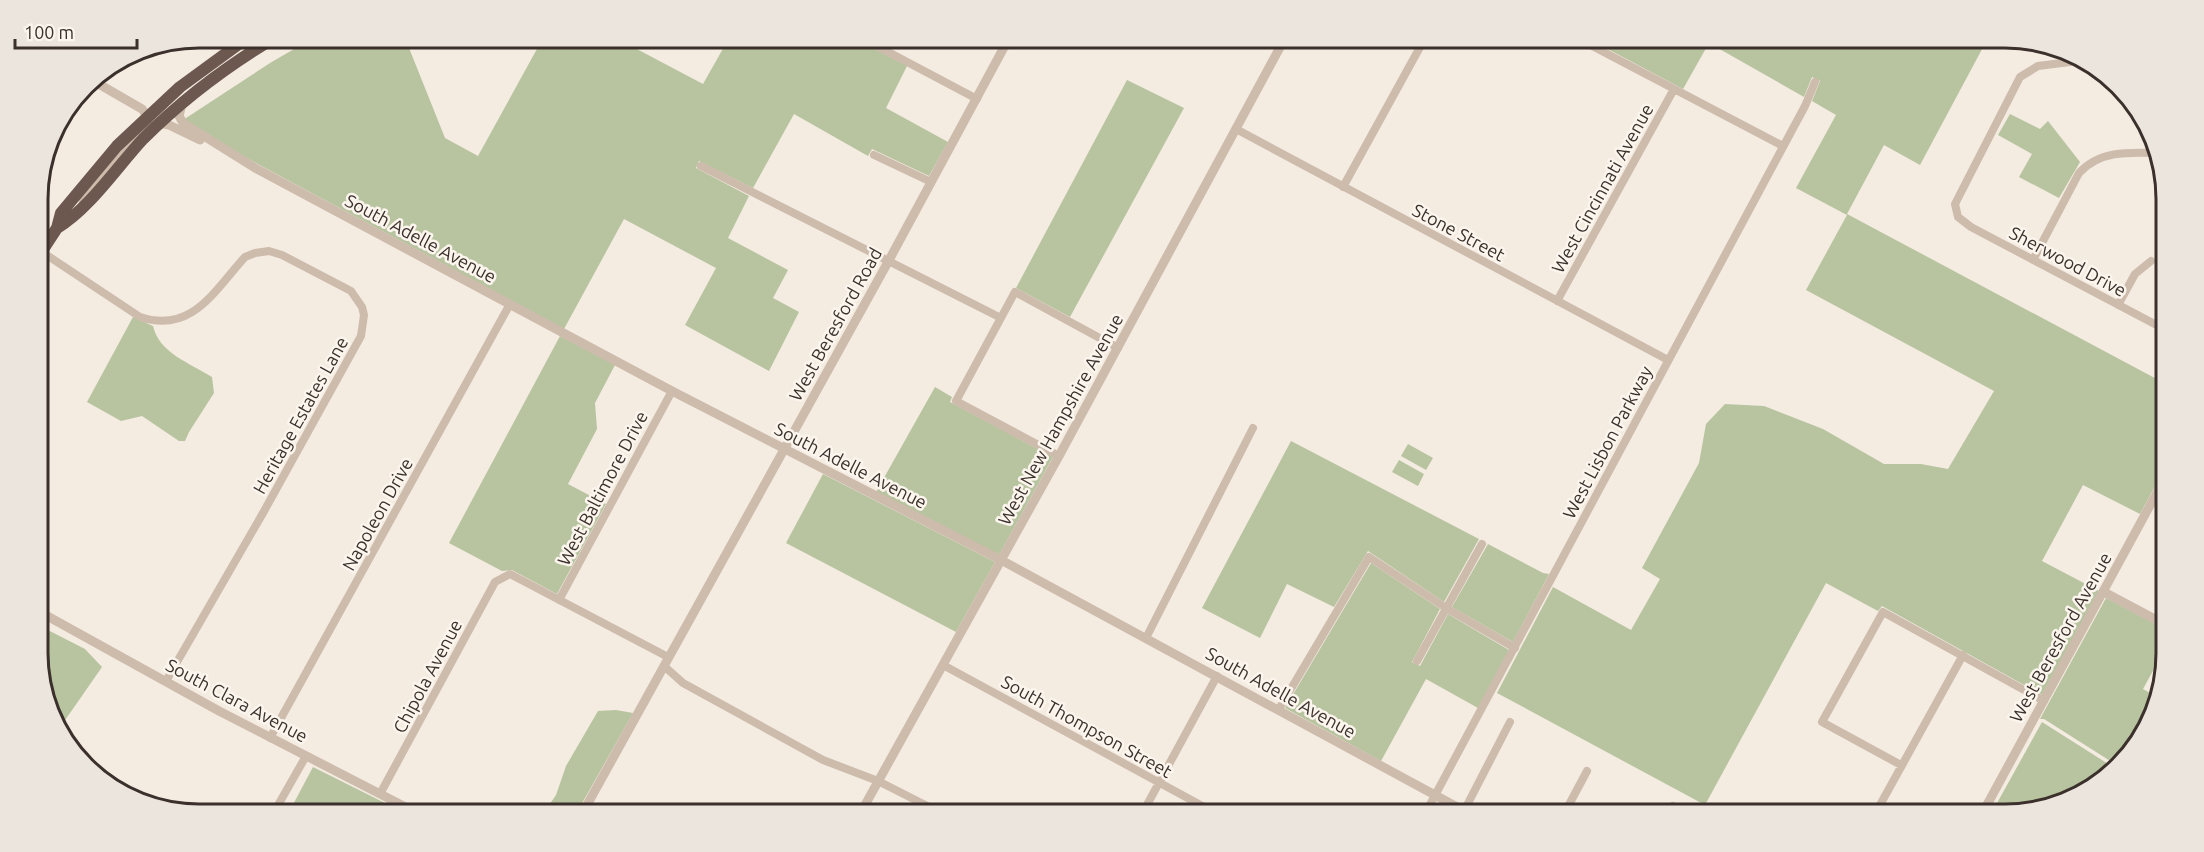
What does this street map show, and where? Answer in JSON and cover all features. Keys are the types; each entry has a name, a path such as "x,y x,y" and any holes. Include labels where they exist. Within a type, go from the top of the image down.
{"highway":[{"path":"48,242 57,228 61,213 111,153 147,116 180,87 233,48"},
{"path":"171,113 172,102 240,48"},
{"path":"57,228 72,219 122,162 171,113 257,48"}],"street":[{"path":"881,48 977,99"},
{"name":"West Beresford Road","path":"588,804 888,262 1004,48"},
{"name":"West New Hampshire Avenue","path":"865,804 1059,456 1280,48"},
{"path":"1343,187 1419,48"},
{"path":"1597,48 1783,146"},
{"name":"Sherwood Drive","path":"2069,63 2038,66 2020,77 1955,204 1958,217 1971,227 2156,325"},
{"name":"West Lisbon Parkway","path":"1431,804 1805,106 1815,82"},
{"path":"82,208 85,196 148,123 147,116 135,104 101,85"},
{"name":"West Cincinnati Avenue","path":"1557,301 1674,89"},
{"name":"South Adelle Avenue","path":"182,104 179,116 183,123 216,145 672,391 1001,560 1452,804"},
{"name":"South Adelle Avenue","path":"160,123 216,145"},
{"name":"Stone Street","path":"1236,129 1668,360"},
{"path":"2033,260 2079,173 2086,165 2097,158 2114,154 2148,153"},
{"path":"874,155 931,182"},
{"path":"701,166 1001,318"},
{"name":"Heritage Estates Lane","path":"48,259 140,317 154,321 180,320 197,310 244,257 269,251 282,255 351,291 362,307 364,327 361,336 166,681"},
{"path":"2118,304 2134,274 2151,261"},
{"path":"1059,456 956,401 1001,318 1016,292 1118,348"},
{"name":"Napoleon Drive","path":"270,738 510,304"},
{"name":"West Baltimore Drive","path":"559,600 672,391"},
{"path":"1146,638 1253,428"},
{"name":"West Beresford Avenue","path":"1987,804 2156,495"},
{"path":"1418,661 1482,544"},
{"path":"1279,709 1370,557 1446,608 1515,648"},
{"name":"Chipola Avenue","path":"380,794 495,582 504,575 510,574 559,600"},
{"path":"2104,592 2156,620"},
{"path":"559,600 666,662 683,683 823,760 878,780 923,804"},
{"path":"1901,765 1822,722 1883,612 2044,701"},
{"name":"South Clara Avenue","path":"48,616 270,738 400,804"},
{"path":"1880,804 1963,655"},
{"name":"South Thompson Street","path":"943,665 1199,804"},
{"path":"1148,804 1218,676"},
{"path":"1471,804 1510,722"},
{"path":"279,804 306,756"},
{"path":"1569,804 1587,771"}],"green space":[{"path":"296,48 409,48 445,138 478,156 537,48 635,48 703,84 723,48 874,48 907,66 886,108 948,142 929,176 872,149 868,156 794,114 753,188 699,161 696,168 749,196 728,238 788,270 773,298 799,312 769,371 685,325 716,268 624,219 564,329 180,122"},
{"path":"1606,48 1706,48 1683,89"},
{"path":"1718,48 1983,48 1920,165 1884,145 1847,214 2156,379 2156,484 2140,514 2083,485 2042,561 2099,591 2042,695 1882,606 1878,611 1826,583 1706,804 1703,804 1497,693 1553,587 1631,630 1660,579 1642,568 1699,463 1706,424 1725,404 1764,406 1823,429 1884,464 1921,464 1948,469 1994,391 1806,290 1847,215 1796,188 1836,115 1812,101 1820,81 1812,77 1804,97"},
{"path":"1127,80 1184,108 1070,317 1016,288"},
{"path":"2010,114 2040,129 2048,121 2080,162 2059,198 2019,177 2032,154 1998,135"},
{"path":"133,317 153,326 162,343 176,356 212,377 214,393 185,441 179,441 142,416 121,421 87,402"},
{"path":"560,336 615,365 595,403 597,429 568,484 606,504 557,594 512,570 502,571 449,543"},
{"path":"935,387 952,397 950,402 1053,457 999,555 876,492"},
{"path":"1291,441 1479,539 1444,602 1368,551 1334,607 1287,584 1260,638 1202,608"},
{"path":"1408,444 1433,458 1426,470 1401,456"},
{"path":"1399,460 1424,474 1418,486 1392,472"},
{"path":"823,474 995,562 956,632 786,543"},
{"path":"1488,544 1549,574 1513,642 1452,607"},
{"path":"1371,563 1440,609 1412,662 1420,666 1448,614 1509,650 1478,708 1426,679 1381,761 1285,708"},
{"path":"2106,598 2156,624 2155,666 2143,689 2150,693 2148,701 2136,728 2111,761 2044,719 2040,719"},
{"path":"48,630 85,649 102,667 65,721 51,682 48,663"},
{"path":"616,710 633,713 582,804 550,804 556,795 566,766 598,711"},
{"path":"2042,722 2108,764 2080,784 2053,796 2015,804 1997,804"},
{"path":"313,767 387,804 293,804"}]}
